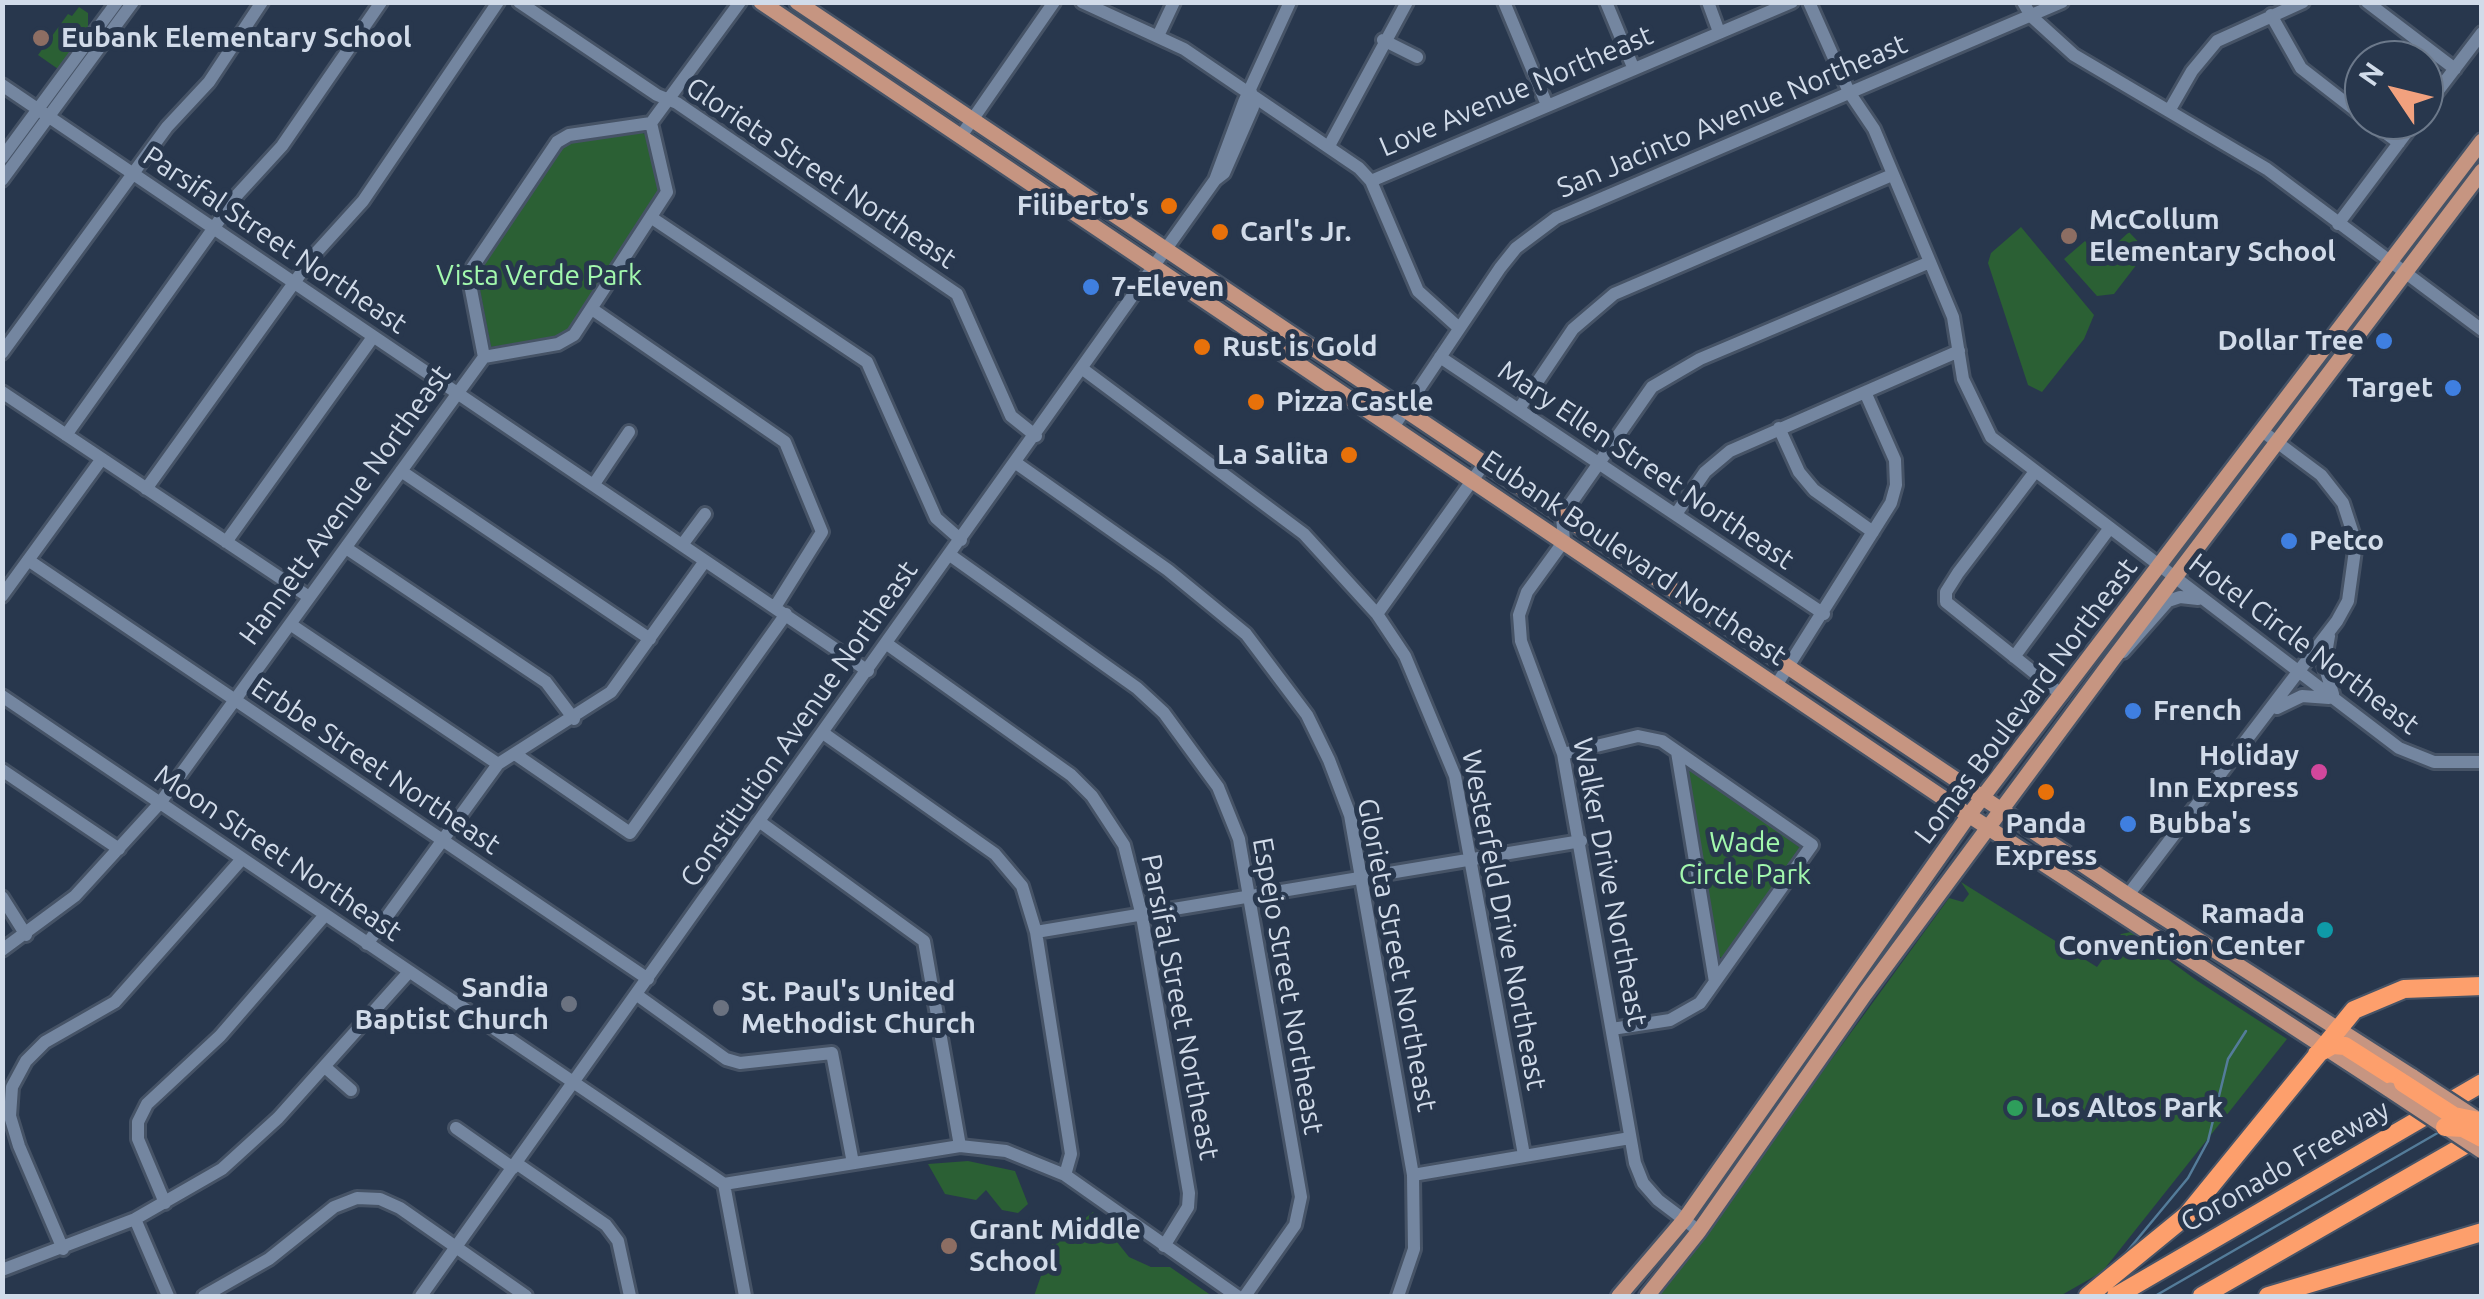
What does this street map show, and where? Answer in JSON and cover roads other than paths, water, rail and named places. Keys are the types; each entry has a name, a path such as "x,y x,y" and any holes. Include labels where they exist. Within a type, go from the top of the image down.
{"highway":[{"path":"2088,1296 2187,1214 2333,1039 2376,1000 2419,987 2482,986"},
{"path":"2333,1039 2448,1113 2481,1129"},
{"name":"Coronado Freeway","path":"2116,1296 2482,1084"},
{"path":"2445,1126 2481,1129"},
{"path":"2202,1296 2481,1129"},
{"path":"2268,1296 2482,1232"}],"main road":[{"name":"Eubank Boulevard Northeast","path":"761,2 2122,917 2333,1039"},
{"name":"Eubank Boulevard Northeast","path":"797,2 2128,895 2218,951 2333,1039"},
{"path":"866,73 877,57"},
{"name":"Lomas Boulevard Northeast","path":"1619,1296 1684,1220 1969,815 2482,140"},
{"name":"Lomas Boulevard Northeast","path":"1647,1296 1700,1231 1838,1032 2112,659 2482,171"},
{"path":"1049,196 1060,180"},
{"path":"1238,322 1250,306"},
{"path":"1670,612 1681,595"},
{"path":"2122,917 2135,910 2179,936 2218,951"},
{"path":"1838,1032 1843,1013 1870,976 1862,965"},
{"path":"2402,1083 2445,1126 2482,1151"}],"street":[{"path":"2,180 116,2"},
{"path":"2,158 43,114 133,2"},
{"path":"2,354 167,127 209,82 262,2"},
{"path":"66,435 213,228 282,146 380,2"},
{"path":"146,489 294,282 363,201 498,2"},
{"name":"Glorieta Street Northeast","path":"519,2 957,294 1011,416 1036,436"},
{"path":"484,357 468,274 557,142 568,135 651,123 740,2"},
{"path":"961,136 1054,2"},
{"path":"1082,2 1158,36 1251,92 1329,146 1371,181 1418,291 1458,328"},
{"path":"1158,36 1174,2"},
{"name":"Constitution Avenue Northeast","path":"422,1296 1084,370 1215,180 1224,173 1253,106 1251,92 1290,2"},
{"path":"1329,146 1383,40 1407,2"},
{"path":"1504,2 1546,105"},
{"path":"1606,2 1633,67"},
{"path":"1708,2 1720,32"},
{"name":"Love Avenue Northeast","path":"1371,181 1792,2"},
{"name":"Hotel Circle Northeast","path":"1809,2 1850,92 1868,118 1930,262 1952,317 1963,379 1991,437 2414,756 2454,764 2482,762"},
{"path":"2023,2 2031,16 2074,55 2267,168 2482,330"},
{"name":"San Jacinto Avenue Northeast","path":"1394,426 1516,248 1556,218 2062,2"},
{"path":"2168,111 2192,71 2217,41 2303,2"},
{"path":"2367,2 2454,69"},
{"path":"2271,16 2301,68 2344,102"},
{"path":"2444,82 2482,33"},
{"path":"1383,40 1416,57"},
{"name":"Parsifal Street Northeast","path":"2,85 868,671"},
{"name":"Hannett Avenue Northeast","path":"2,950 75,896 160,803 484,357 568,340 667,192 651,123"},
{"path":"2395,140 2399,143"},
{"path":"2338,224 2401,140"},
{"path":"1519,409 1573,329 1614,294 1892,175"},
{"path":"652,218 867,362 936,518 961,540"},
{"path":"1564,541 1562,516 1636,405 1664,377 1930,262"},
{"path":"515,754 630,832 780,611 822,532 791,454 777,434 592,309"},
{"path":"226,542 374,337"},
{"path":"1676,514 1716,462 1743,444 1960,351"},
{"name":"Mary Ellen Street Northeast","path":"1440,357 1824,614"},
{"name":"Westerfeld Drive Northeast","path":"1084,370 1277,510 1377,614 1405,656 1440,732 1455,776 1524,1156"},
{"path":"2,392 309,597"},
{"path":"1777,684 1892,502 1896,472 1865,392"},
{"path":"1779,428 1799,472 1814,490 1873,532"},
{"path":"2128,895 2300,672 2330,630 2353,583 2353,527 2328,482 2262,431"},
{"path":"594,484 629,432"},
{"path":"3,594 101,460"},
{"name":"Glorieta Street Northeast","path":"1016,464 1214,605 1274,666 1329,760 1350,815 1363,878 1413,1175 1414,1248 1398,1296"},
{"path":"1377,614 1484,464"},
{"path":"402,471 650,639"},
{"path":"2034,473 1958,572 1946,598 1953,611 2062,694"},
{"path":"682,545 705,514"},
{"path":"2014,657 2109,529"},
{"name":"Walker Drive Northeast","path":"1564,541 1528,592 1519,615 1521,642 1563,754 1630,1138 1642,1183 1700,1231"},
{"path":"346,548 546,682 574,719"},
{"name":"Espejo Street Northeast","path":"950,555 1138,688 1164,713 1218,787 1238,839 1250,897 1301,1197 1295,1225 1245,1296"},
{"name":"Erbbe Street Northeast","path":"28,560 648,979"},
{"path":"367,944 498,764 611,692 706,560"},
{"path":"2112,659 2136,642 2172,599 2188,596 2210,604"},
{"path":"290,624 498,764"},
{"path":"2267,714 2302,696 2336,700 2324,665 2330,630"},
{"name":"Parsifal Street Northeast","path":"887,644 1071,775 1092,796 1124,844 1142,916 1189,1193 1188,1207 1164,1246"},
{"name":"Moon Street Northeast","path":"2,696 724,1184"},
{"path":"823,733 1011,869 1022,886 1036,932 1071,1154 1064,1175"},
{"path":"1563,754 1638,736 1662,741 1812,845 1700,1004 1683,1016 1612,1029"},
{"path":"1677,752 1715,982"},
{"path":"2,770 119,849"},
{"path":"760,822 924,941 960,1146"},
{"path":"1036,932 1581,841"},
{"path":"64,1250 19,1146 10,1116 12,1087 26,1061 45,1042 115,1002 242,859"},
{"path":"2,897 26,935"},
{"path":"166,1203 144,1159 138,1122 158,1092 220,1036 325,915"},
{"path":"2,1270 64,1250 135,1219 222,1169 325,1066 408,973"},
{"path":"636,995 726,1059 740,1064 832,1052 853,1163"},
{"path":"325,1066 351,1090"},
{"path":"121,1118 138,1122"},
{"path":"456,1128 606,1225 618,1241 630,1296"},
{"path":"1413,1175 1630,1138"},
{"path":"745,1296 724,1184 960,1146 1006,1151 1064,1175 1237,1296"},
{"path":"209,1295 268,1258 334,1207 357,1198 380,1199 400,1208 526,1296"},
{"path":"135,1219 168,1296"}],"waterway":[{"path":"2125,1254 2188,1178 2208,1141 2228,1059 2246,1031"},
{"path":"2155,1296 2441,1131"}],"place":[{"name":"Eubank Elementary School","path":"41,38"},
{"name":"Filiberto's","path":"1169,206"},
{"name":"Carl's Jr.","path":"1220,232"},
{"name":"McCollum Elementary School","path":"2069,236"},
{"name":"7-Eleven","path":"1091,287"},
{"name":"Dollar Tree","path":"2384,341"},
{"name":"Rust is Gold","path":"1202,347"},
{"name":"Target","path":"2453,388"},
{"name":"Pizza Castle","path":"1256,402"},
{"name":"La Salita","path":"1349,455"},
{"name":"Petco","path":"2289,541"},
{"name":"French","path":"2133,711"},
{"name":"Holiday Inn Express","path":"2319,772"},
{"name":"Panda Express","path":"2046,792"},
{"name":"Bubba's","path":"2128,824"},
{"name":"Ramada Convention Center","path":"2325,930"},
{"name":"Sandia Baptist Church","path":"569,1004"},
{"name":"St. Paul's United Methodist Church","path":"721,1008"},
{"name":"Los Altos Park","path":"2015,1108"},
{"name":"Grant Middle School","path":"949,1246"}],"park label":[{"name":"Vista Verde Park","path":"539,276"},
{"name":"Wade Circle Park","path":"1745,859"}]}
